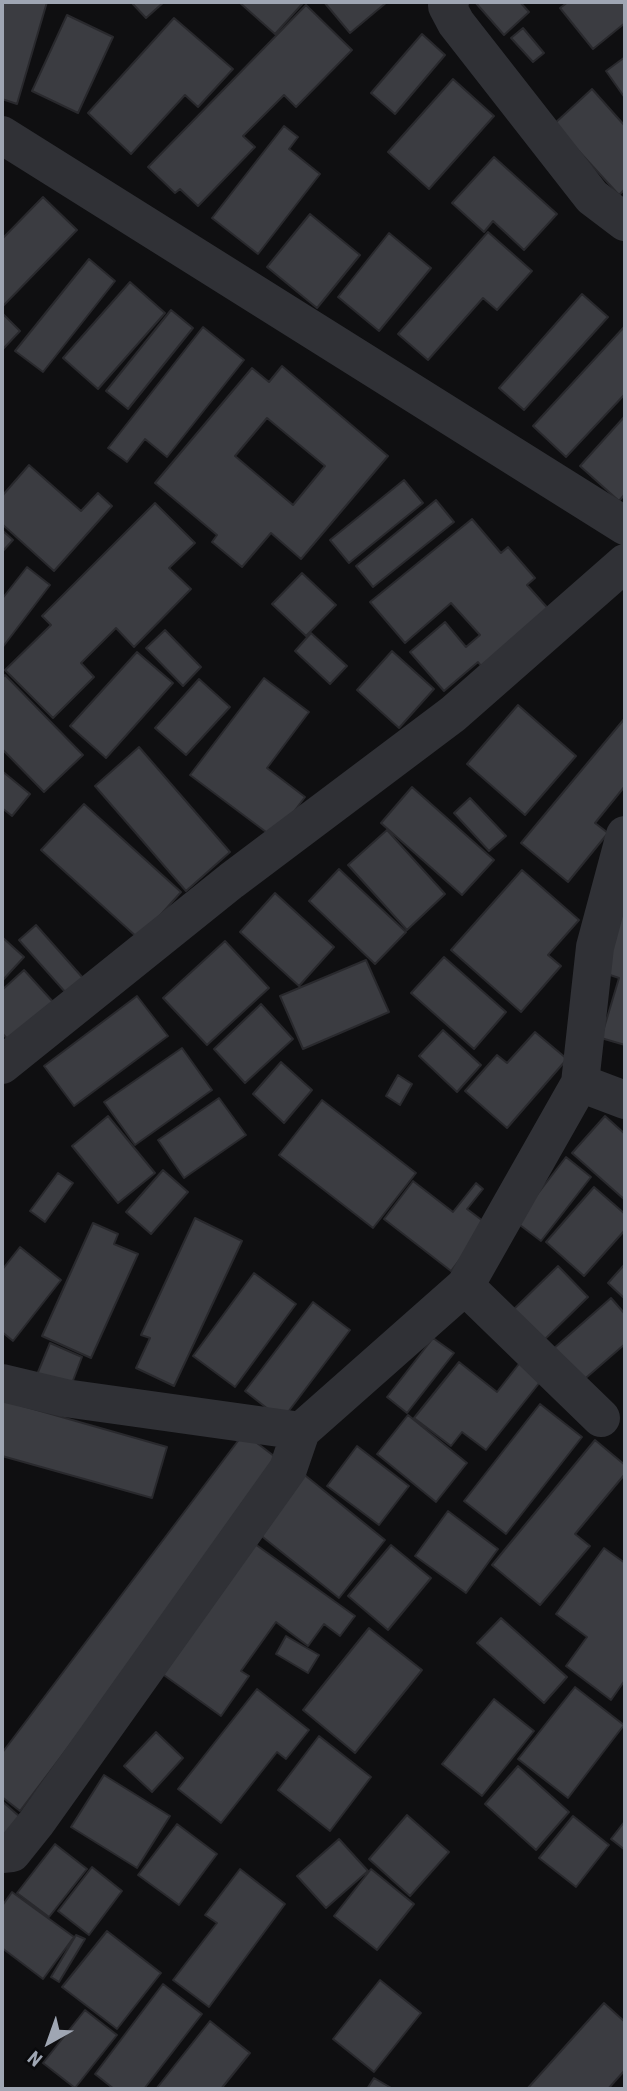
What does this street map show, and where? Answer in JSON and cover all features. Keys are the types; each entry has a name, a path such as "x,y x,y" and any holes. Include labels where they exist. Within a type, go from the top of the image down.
{"street":[{"path":"450,2 447,6 456,23 592,197 625,222"},
{"path":"2,135 625,526"},
{"path":"2,1065 231,881 453,714 625,563"},
{"path":"2,1854 12,1853 36,1823 288,1469 300,1431 465,1286 580,1083 595,947 625,835"},
{"path":"580,1083 625,1100"},
{"path":"465,1286 601,1418"},
{"path":"2,1383 65,1398 300,1431"}],"building":[{"path":"2,2 47,2 17,104 2,99"},
{"path":"131,2 164,2 146,18"},
{"path":"239,2 304,2 275,34"},
{"path":"324,2 387,2 350,33"},
{"path":"475,2 520,2 529,12 504,35"},
{"path":"568,2 625,2 625,23 593,49 560,8"},
{"path":"306,5 352,50 296,107 284,95 243,136 255,147 198,206 180,189 175,193 148,167"},
{"path":"67,15 113,37 78,113 32,91"},
{"path":"174,18 233,69 198,107 185,95 131,154 88,113"},
{"path":"523,28 544,53 533,62 511,38"},
{"path":"422,34 445,55 395,114 371,93"},
{"path":"625,57 625,98 606,71"},
{"path":"453,79 494,116 429,189 388,152"},
{"path":"592,89 625,126 625,189 619,195 554,124"},
{"path":"284,126 298,137 289,149 320,174 258,254 212,218"},
{"path":"494,157 557,214 524,250 493,221 484,232 452,203"},
{"path":"43,197 77,230 2,307 2,239"},
{"path":"310,214 360,255 317,308 267,267"},
{"path":"488,232 532,271 497,310 483,298 428,360 398,334"},
{"path":"389,233 431,268 379,331 338,297"},
{"path":"89,259 115,281 43,372 15,351"},
{"path":"130,282 165,313 98,389 63,358"},
{"path":"582,294 608,317 524,410 499,388"},
{"path":"171,310 193,328 128,409 106,391"},
{"path":"2,313 20,331 2,350"},
{"path":"625,326 625,394 566,457 533,426"},
{"path":"203,327 244,360 167,457 145,439 127,462 108,448"},
{"path":"282,366 388,456 301,559 271,533 242,567 212,542 217,535 155,483 252,368 269,382","holes":["267,418 325,466 293,505 235,456"]},
{"path":"625,416 625,494 619,501 580,466"},
{"path":"29,465 81,511 98,493 112,506 54,571 2,524 2,496"},
{"path":"404,480 423,503 349,563 330,540"},
{"path":"436,500 454,522 373,587 356,566"},
{"path":"155,503 195,543 169,568 191,589 134,647 116,628 81,663 94,677 53,718 5,670 51,625 42,616"},
{"path":"472,519 501,553 508,547 535,578 527,585 553,614 486,672 478,662 444,691 410,652 445,622 466,647 480,635 451,603 405,643 370,602"},
{"path":"2,530 13,540 2,552"},
{"path":"27,567 50,585 2,648 2,599"},
{"path":"302,573 336,605 306,636 272,604"},
{"path":"165,630 201,667 183,686 146,648"},
{"path":"311,633 347,666 330,684 295,651"},
{"path":"392,651 434,689 399,728 357,690"},
{"path":"137,652 173,683 106,758 70,726"},
{"path":"5,675 83,755 44,792 2,749 2,678"},
{"path":"264,678 309,712 267,768 305,797 274,838 190,775"},
{"path":"199,679 230,707 186,755 155,728"},
{"path":"518,705 576,756 525,815 467,764"},
{"path":"625,718 625,786 595,823 608,833 568,882 521,843"},
{"path":"139,747 230,852 186,891 95,786"},
{"path":"2,771 30,794 12,816 2,808"},
{"path":"412,787 494,860 462,895 381,823"},
{"path":"470,798 506,836 489,851 454,813"},
{"path":"84,804 181,892 139,939 41,850"},
{"path":"387,830 445,894 407,930 348,865"},
{"path":"339,869 406,932 375,964 309,901"},
{"path":"522,870 579,920 548,955 561,966 521,1012 451,950"},
{"path":"275,893 334,947 299,986 240,932"},
{"path":"625,903 625,1045 601,1038 619,978 604,973"},
{"path":"36,925 83,978 66,993 19,940"},
{"path":"2,937 24,957 2,981"},
{"path":"225,941 269,988 207,1045 163,998"},
{"path":"444,957 506,1012 474,1049 411,993"},
{"path":"366,960 389,1012 303,1049 280,996"},
{"path":"24,970 54,1003 11,1043 2,1033 2,990"},
{"path":"137,996 168,1036 74,1106 44,1066"},
{"path":"261,1004 293,1039 245,1083 214,1049"},
{"path":"443,1030 481,1065 457,1092 419,1056"},
{"path":"535,1032 567,1059 507,1128 465,1091 497,1055 507,1063"},
{"path":"182,1048 212,1090 135,1145 104,1102"},
{"path":"281,1062 312,1090 284,1123 253,1094"},
{"path":"398,1075 412,1084 400,1105 386,1096"},
{"path":"219,1098 246,1135 184,1178 158,1140"},
{"path":"322,1100 416,1173 373,1228 279,1155"},
{"path":"108,1116 155,1173 118,1203 72,1146"},
{"path":"605,1116 625,1134 625,1200 572,1153"},
{"path":"566,1157 591,1177 541,1241 516,1222"},
{"path":"163,1170 188,1192 151,1234 126,1212"},
{"path":"58,1173 73,1183 45,1222 30,1211"},
{"path":"413,1181 453,1212 476,1183 483,1189 467,1209 487,1224 451,1271 384,1219"},
{"path":"594,1187 625,1214 625,1230 584,1276 546,1242"},
{"path":"195,1218 242,1241 174,1386 136,1368 150,1338 141,1335"},
{"path":"93,1223 118,1234 114,1244 138,1254 91,1358 42,1336"},
{"path":"20,1247 61,1280 13,1341 2,1332 2,1270"},
{"path":"625,1264 625,1299 608,1283"},
{"path":"558,1266 588,1297 542,1342 512,1311"},
{"path":"254,1273 296,1304 235,1387 193,1356"},
{"path":"611,1298 625,1314 625,1344 580,1383 552,1350"},
{"path":"313,1302 350,1330 282,1420 245,1391"},
{"path":"433,1338 454,1353 407,1413 387,1397"},
{"path":"50,1343 82,1357 69,1391 36,1377"},
{"path":"522,1360 544,1377 486,1450 462,1432 451,1446 414,1418 459,1362 497,1392"},
{"path":"2,1400 167,1447 152,1498 2,1456"},
{"path":"540,1404 582,1437 506,1534 464,1501"},
{"path":"408,1415 467,1463 436,1502 377,1454"},
{"path":"244,1433 283,1463 20,1811 2,1797 2,1753"},
{"path":"595,1440 625,1465 625,1474 575,1534 590,1546 540,1605 492,1565"},
{"path":"357,1446 409,1486 379,1525 327,1486"},
{"path":"301,1472 385,1540 339,1598 254,1530"},
{"path":"448,1511 498,1549 466,1593 415,1556"},
{"path":"255,1544 355,1616 340,1636 324,1624 308,1646 276,1622 241,1671 249,1676 221,1716 161,1673"},
{"path":"391,1545 431,1578 388,1630 348,1596"},
{"path":"604,1548 625,1563 625,1680 611,1700 566,1666 587,1637 556,1614"},
{"path":"501,1618 567,1677 544,1703 477,1643"},
{"path":"369,1628 422,1670 355,1753 303,1710"},
{"path":"286,1636 319,1655 308,1673 276,1654"},
{"path":"575,1687 624,1725 568,1798 518,1759"},
{"path":"257,1689 309,1730 286,1759 277,1752 221,1823 178,1789"},
{"path":"494,1699 534,1731 482,1796 442,1764"},
{"path":"156,1732 183,1758 152,1792 124,1766"},
{"path":"319,1736 371,1777 330,1831 278,1790"},
{"path":"518,1766 569,1812 536,1850 485,1804"},
{"path":"104,1775 170,1816 137,1868 71,1827"},
{"path":"2,1801 20,1817 2,1838"},
{"path":"407,1815 449,1852 410,1896 369,1859"},
{"path":"573,1816 609,1845 576,1887 539,1858"},
{"path":"625,1821 625,1850 611,1839"},
{"path":"177,1824 217,1854 179,1905 138,1875"},
{"path":"339,1839 368,1871 326,1908 297,1876"},
{"path":"55,1844 87,1869 49,1917 17,1893"},
{"path":"92,1867 122,1891 89,1935 58,1911"},
{"path":"240,1869 285,1904 209,2007 173,1980 217,1923 205,1915"},
{"path":"371,1869 414,1904 377,1950 334,1916"},
{"path":"12,1892 74,1937 43,1979 2,1948 2,1906"},
{"path":"107,1931 161,1973 117,2029 62,1987"},
{"path":"76,1935 85,1939 59,1982 51,1977"},
{"path":"380,1980 421,2013 374,2072 333,2039"},
{"path":"163,1984 202,2014 144,2089 114,2089 95,2074"},
{"path":"604,2003 625,2022 625,2070 608,2089 527,2089"},
{"path":"85,2010 117,2035 75,2088 43,2063"},
{"path":"210,2021 250,2053 221,2089 156,2089"},
{"path":"374,2078 393,2089 367,2089"}]}
